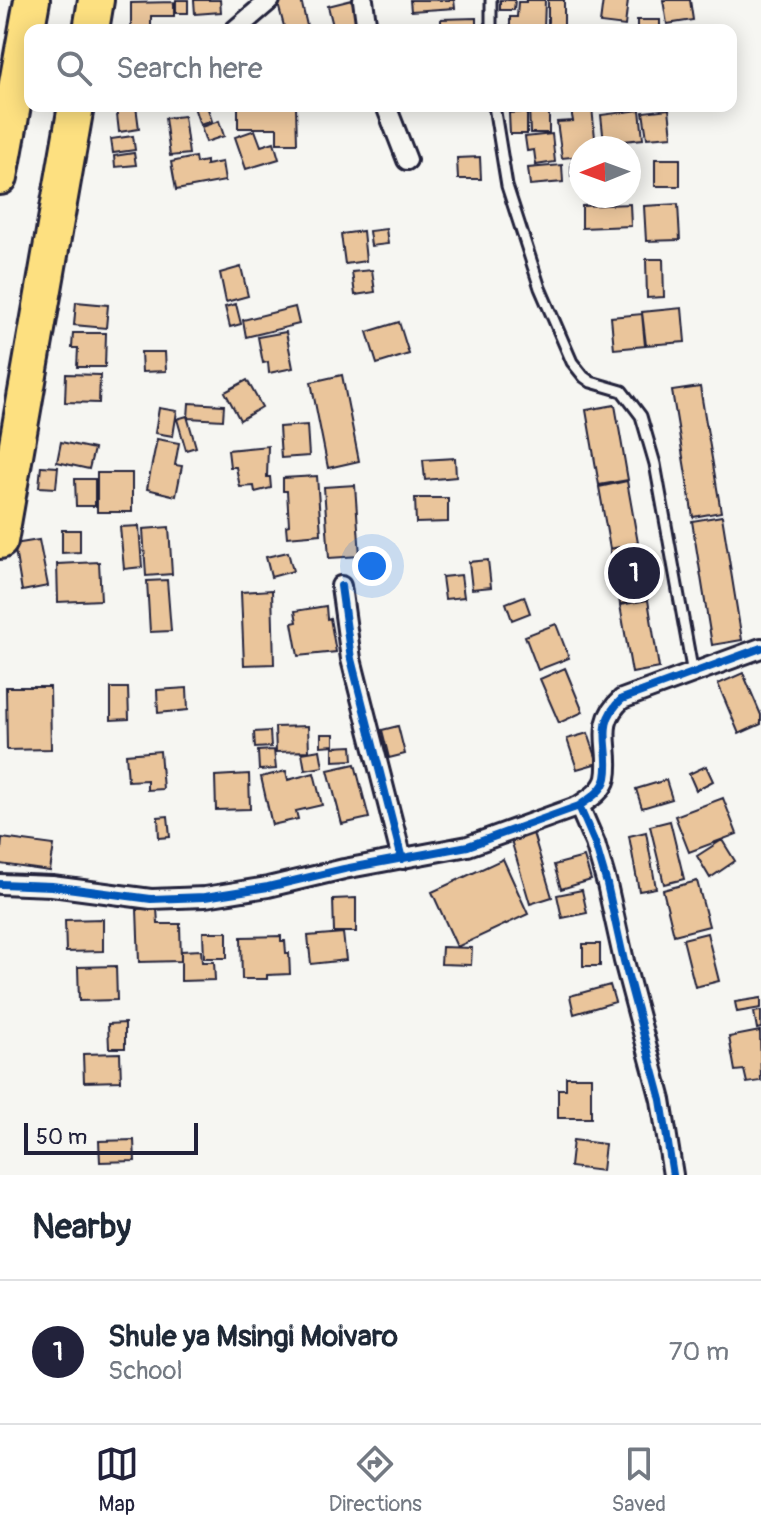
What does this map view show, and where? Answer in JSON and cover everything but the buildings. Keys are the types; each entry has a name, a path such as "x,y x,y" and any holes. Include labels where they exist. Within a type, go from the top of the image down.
{"highway":[{"path":"26,24 32,0"},
{"path":"92,24 96,0"},
{"path":"0,177 8,101 24,34"},
{"path":"0,541 75,112"}],"street":[{"path":"242,24 270,0"},
{"path":"363,0 366,24"},
{"path":"388,112 407,160"},
{"path":"341,586 355,673 402,859"},
{"path":"0,884 52,886 151,899 205,897 468,846 579,806 600,789 606,779 605,727 614,706 622,699 761,648"},
{"path":"579,806 595,843 646,1038 661,1100 673,1175"}],"lane":[{"path":"491,0 491,24"},
{"path":"495,112 507,186 540,288 572,362 591,382 622,391 641,416 655,464 693,674"}],"cycle path":[{"path":"341,586 351,659 402,859"},
{"path":"0,884 52,886 151,899 205,897 468,846 579,806 595,794 606,778 608,718 622,699 761,648"},
{"path":"579,806 595,843 607,884 661,1100 673,1175"}],"place":[{"name":"Shule ya Msingi Moivaro","path":"634,573"}]}
